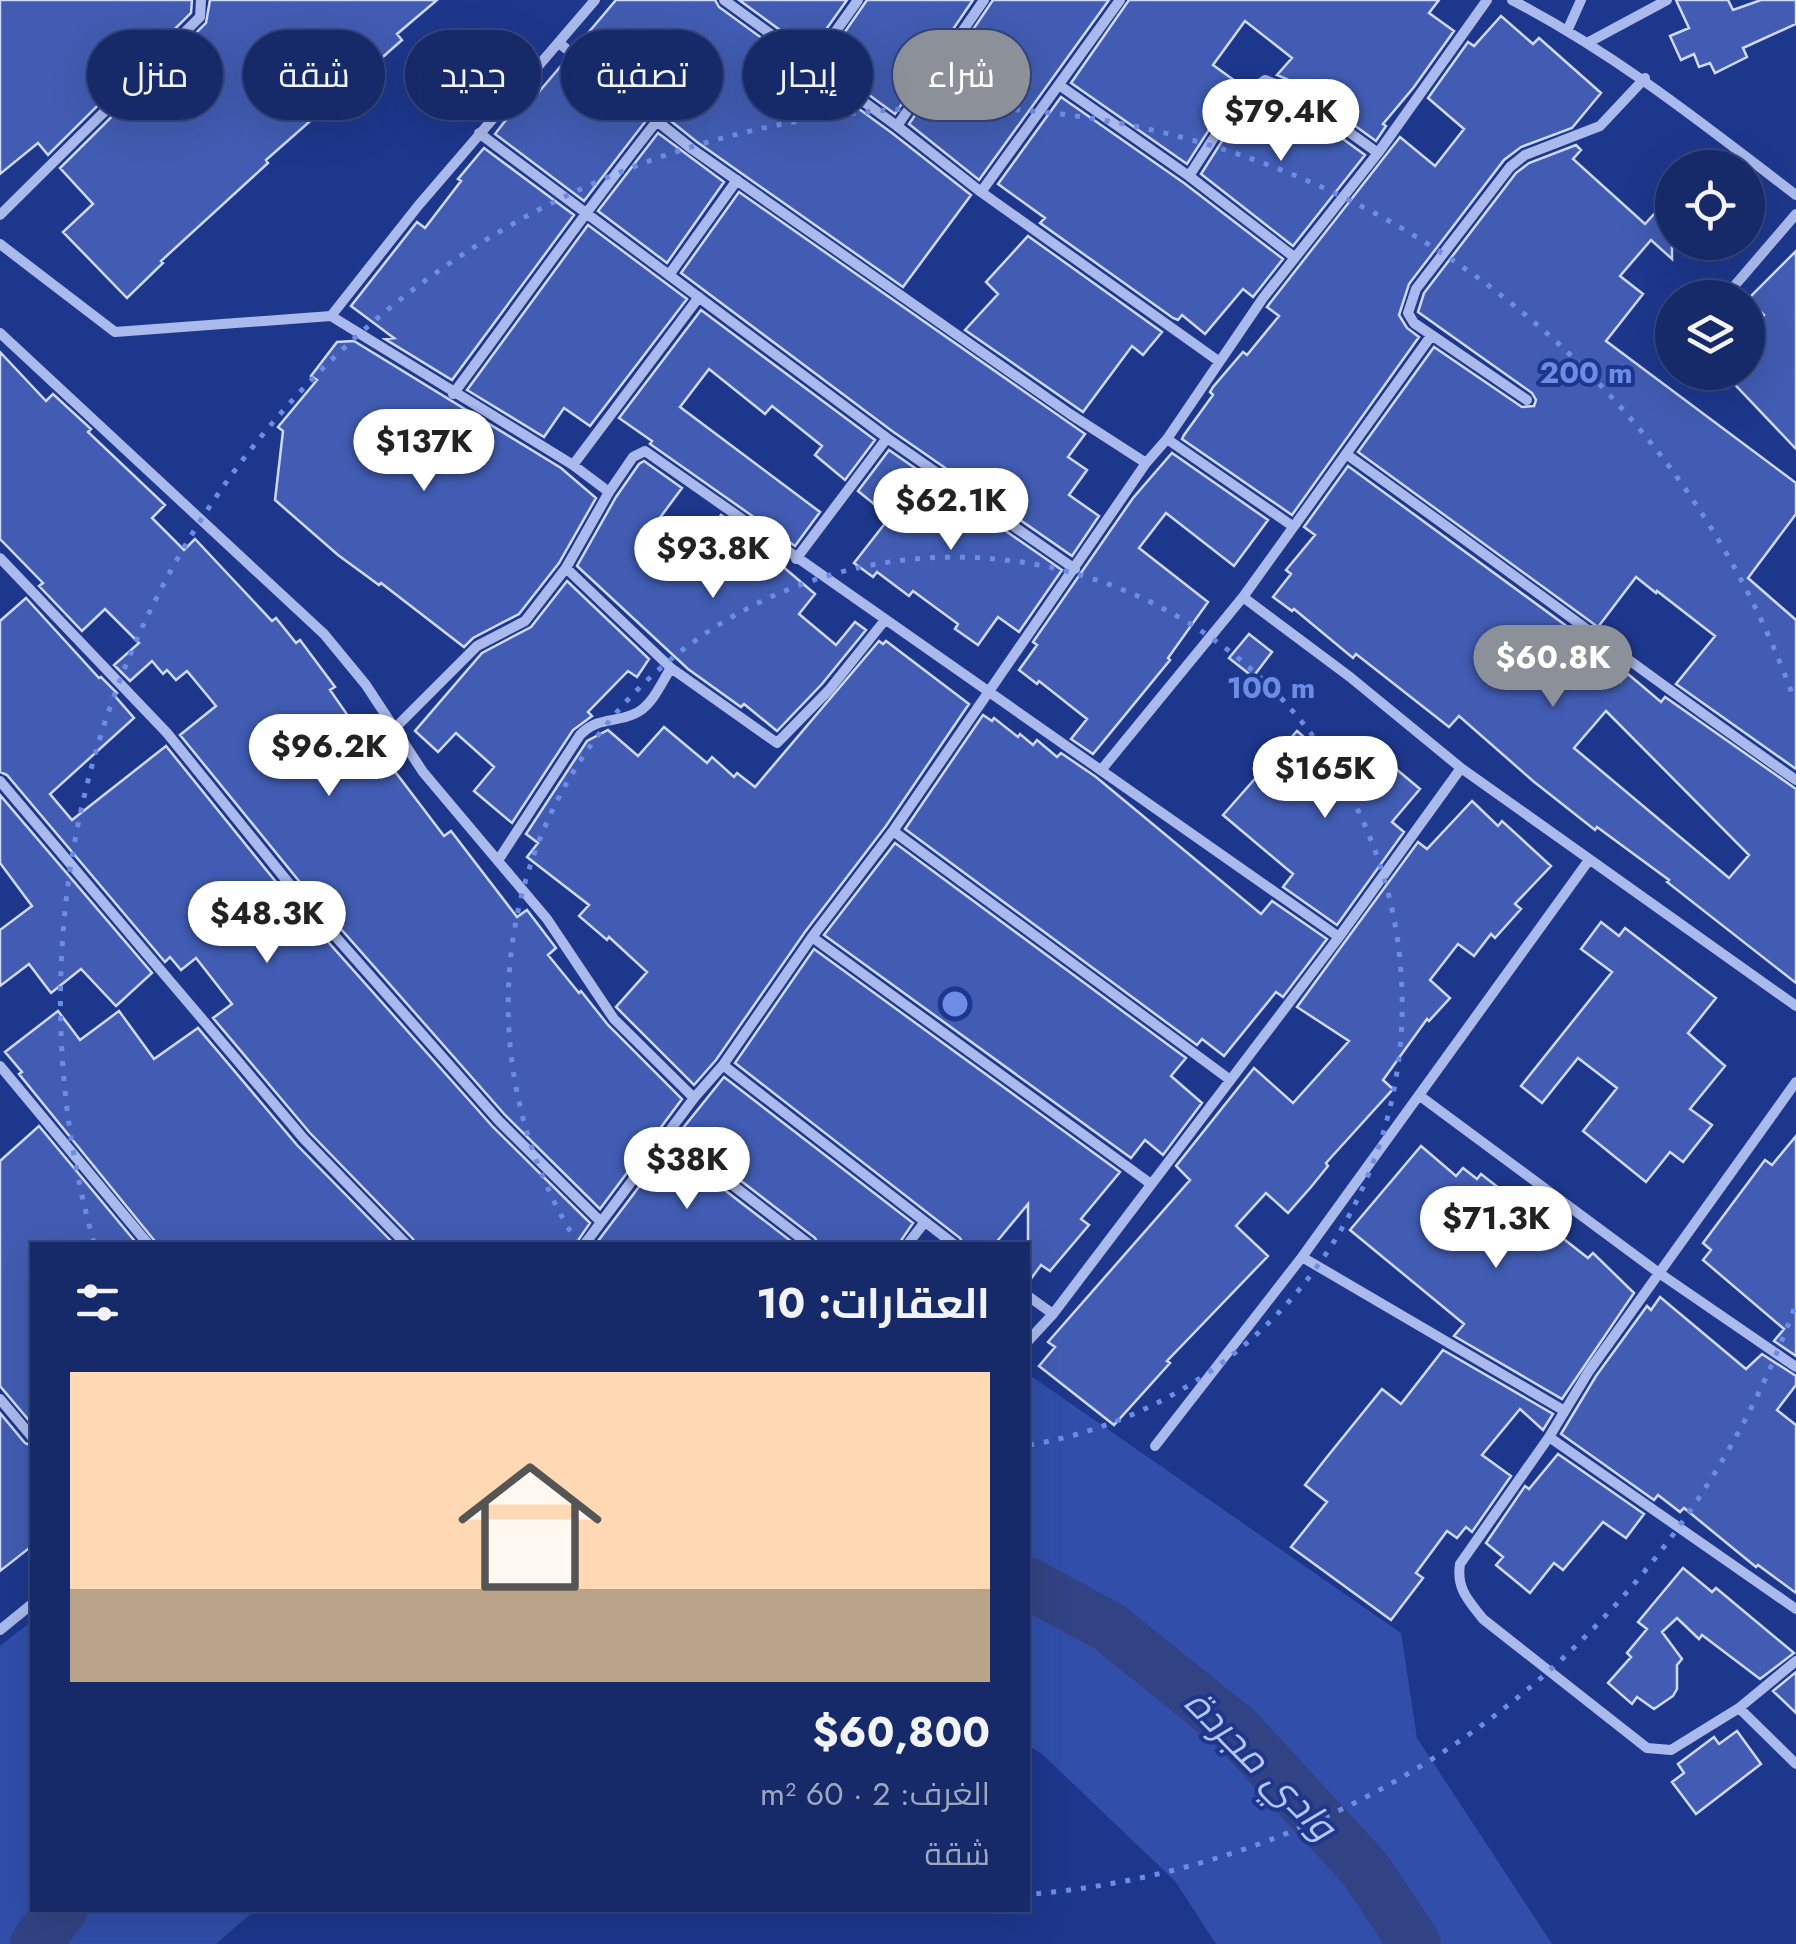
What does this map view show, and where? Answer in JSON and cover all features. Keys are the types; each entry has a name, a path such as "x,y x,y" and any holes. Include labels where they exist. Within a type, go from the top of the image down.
{"street":[{"path":"0,214 200,16 201,0"},
{"path":"331,316 479,133 596,0"},
{"path":"724,0 763,30"},
{"path":"836,30 858,0"},
{"path":"898,126 984,0"},
{"path":"982,192 1120,0"},
{"path":"586,1242 694,1098 724,1065 1167,439 1218,360 1378,153 1487,0"},
{"path":"1512,0 1645,78 1796,195"},
{"path":"1568,30 1581,0"},
{"path":"1589,42 1667,0"},
{"path":"558,43 736,180 1146,464"},
{"path":"1527,400 1414,323 1408,313 1416,288 1510,167 1526,155 1600,126 1645,78"},
{"path":"1188,176 1240,99 1264,80 1290,90 1378,153"},
{"path":"1058,86 1188,176 1294,257"},
{"path":"873,109 982,192 1218,360"},
{"path":"452,394 583,214 657,121"},
{"path":"479,133 888,438 1075,569"},
{"path":"668,275 736,180"},
{"path":"1739,280 1796,214"},
{"path":"0,244 115,332 331,316 573,466 608,492"},
{"path":"573,466 699,296"},
{"path":"0,333 324,634 366,686 423,772 547,919 614,1020 694,1098"},
{"path":"1102,769 1242,597 1432,336"},
{"path":"796,558 888,438"},
{"path":"1167,439 1292,526"},
{"path":"394,729 477,646 525,621 566,568 632,456 645,451 1338,937"},
{"path":"1346,454 1500,562 1655,682 1796,780"},
{"path":"0,558 167,733 249,837 462,1080 602,1222"},
{"path":"566,568 671,668 762,736 781,743 884,620"},
{"path":"1242,597 1350,676 1461,768 1796,1006"},
{"path":"498,859 580,735 600,721 632,716 642,709 671,668"},
{"path":"1030,1340 1152,1184 1461,768"},
{"path":"0,781 291,1124 403,1242"},
{"path":"892,831 1228,1079"},
{"path":"1155,1446 1302,1257 1589,860"},
{"path":"812,937 1152,1184"},
{"path":"724,1065 951,1242"},
{"path":"0,1066 147,1242"},
{"path":"1796,1082 1564,1410 1460,1564 1458,1578 1462,1592 1483,1619 1647,1748 1671,1750 1740,1708 1796,1661"},
{"path":"1420,1096 1659,1273 1796,1367"},
{"path":"668,1135 806,1242"},
{"path":"909,1242 924,1222"},
{"path":"1302,1257 1564,1410"},
{"path":"1030,1297 1053,1314"},
{"path":"0,1399 30,1435"},
{"path":"1549,1437 1796,1610"},
{"path":"0,1630 30,1606"},
{"path":"1740,1708 1796,1764"}],"shaded area":[{"path":"1030,1377 1401,1633 1417,1738 1552,1944 1216,1944 1175,1881 1030,1746"},
{"path":"30,1623 30,1912 253,1912 216,1944 0,1944 0,1646"}],"building":[{"path":"0,0 192,0 191,13 174,30 87,30 87,116 48,155 38,143 0,174"},
{"path":"210,0 437,0 397,34 402,40 385,55 385,30 243,30 243,120 311,120 127,298 63,232 93,204 60,168 108,120 223,120 223,30 199,30 206,23"},
{"path":"616,0 715,0 751,30 743,30 743,120 873,119 971,195 903,287 670,120 723,120 723,30 591,30"},
{"path":"739,0 847,0 826,30 780,30"},
{"path":"867,0 973,0 952,30 893,30 893,113 873,98 873,30 846,30"},
{"path":"993,0 1109,0 1030,109 1030,30 973,30"},
{"path":"1129,0 1439,0 1429,13 1454,31 1383,124 1386,126 1376,141 1296,83 1277,75 1292,58 1245,21 1213,65 1242,86 1232,94 1187,164 1071,83"},
{"path":"1676,0 1728,0 1733,10 1761,0 1796,0 1796,24 1743,48 1747,57 1715,73 1710,63 1699,67 1694,54 1681,60 1670,36 1689,28"},
{"path":"1501,16 1533,44 1539,38 1601,93 1572,128 1521,147 1504,160 1409,284 1399,315 1419,337 1292,515 1182,439 1213,395 1213,387 1243,352 1247,355 1279,316 1267,307 1400,137 1435,166 1464,129 1428,98 1468,42 1474,46"},
{"path":"561,66 561,120 645,122 584,201 495,134 506,120 541,120 541,89"},
{"path":"1266,90 1287,98 1365,155 1293,246 1201,174 1245,105"},
{"path":"1061,97 1184,183 1283,259 1253,297 1243,289 1205,334 1182,315 1178,320 1173,318 1040,223 1045,218 998,184"},
{"path":"912,120 1022,120 979,180 909,124"},
{"path":"658,133 724,182 667,263 598,211"},
{"path":"1576,145 1581,150 1573,159 1645,224 1655,213 1655,244 1651,240 1620,276 1643,294 1606,341 1655,378 1655,390 1672,390 1796,483 1796,514 1748,578 1796,620 1796,769 1676,684 1715,636 1657,591 1636,577 1598,627 1358,452 1434,347 1522,407 1534,406 1532,393 1418,312 1424,293 1516,173 1529,163"},
{"path":"484,148 574,215 452,380 385,339 394,338 351,306 417,222 425,228"},
{"path":"739,192 1085,434 1068,457 1087,470 1069,495 1099,516 1072,556 892,431 681,273"},
{"path":"588,225 687,299 590,426 564,408 544,437 467,390"},
{"path":"1028,236 1162,332 1143,355 1132,346 1083,412 965,330 998,294 986,282"},
{"path":"1796,251 1796,449 1740,390 1765,390 1765,282"},
{"path":"701,310 875,440 845,480 815,455 822,446 772,406 765,414 709,369 680,407 820,512 795,546 619,418"},
{"path":"354,341 561,468 596,498 559,563 519,614 473,638 464,647 338,555 275,500 283,431 278,427 317,380 311,376 337,342"},
{"path":"0,352 46,401 53,394 91,429 88,432 165,505 152,518 184,550 195,539 272,621 276,618 296,643 300,640 335,687 330,690 364,739 377,730 396,755 387,761 444,836 451,831 517,917 527,910 556,948 548,955 579,993 682,1099 600,1209 505,1115 303,886 180,735 216,706 187,671 176,680 167,670 163,674 152,661 130,681 114,665 139,643 105,609 82,631 0,539"},
{"path":"889,450 1062,570 1019,632 998,617 978,645 955,629 958,624 913,591 909,596 877,572 873,577 854,563 890,517 858,491"},
{"path":"1172,453 1268,520 1234,566 1166,513 1139,548 1208,602 1170,660 1093,754 1071,739 1087,719 1019,670 1037,645 1033,642 1133,498"},
{"path":"644,461 682,488 659,519 697,549 721,515 785,560 781,565 815,594 799,614 836,645 855,622 866,630 777,731 744,704 741,707 688,669 577,566 616,497"},
{"path":"1348,466 1587,641 1580,650 1620,682 1628,674 1661,702 1665,697 1796,789 1796,983 1669,880 1597,827 1595,830 1533,781 1459,716 1449,727 1356,654 1353,658 1294,609 1273,597 1291,574 1286,570 1315,535 1304,527","holes":["1606,711 1749,855 1729,878 1574,748"]},
{"path":"567,581 649,659 637,677 628,671 588,712 592,716 573,730 512,823 474,791 494,767 456,733 438,752 415,731 482,653 531,627"},
{"path":"26,598 117,693 114,695 134,718 50,794 72,820 166,746 289,898 493,1127 590,1223 577,1242 414,1242 310,1133 213,1018 232,1004 196,958 181,970 170,957 165,962 7,775 0,772 0,621"},
{"path":"1249,634 1272,652 1253,677 1229,658"},
{"path":"879,641 886,641 969,704 886,826 694,1085 616,1007 647,972 579,916 589,905 527,857 538,843 526,834 587,741 608,730 638,756 664,727 707,763 712,757 734,777 737,773 755,787"},
{"path":"983,715 992,721 994,718 1033,745 1037,740 1057,757 1061,753 1096,777 1261,914 1272,901 1327,939 1283,997 1276,992 1224,1056 1202,1039 1197,1045 905,829"},
{"path":"1297,731 1342,770 1365,743 1420,789 1392,822 1404,832 1337,925 1283,887 1293,874 1223,815"},
{"path":"0,795 152,973 116,1006 81,969 51,993 29,964 0,986 0,930 32,906 0,863"},
{"path":"1472,801 1498,826 1502,821 1551,866 1515,904 1521,909 1495,938 1491,934 1474,956 1458,944 1430,980 1450,998 1427,1019 1383,1080 1393,1089 1326,1163 1328,1166 1311,1187 1288,1213 1266,1193 1236,1226 1268,1256 1167,1361 1170,1363 1114,1425 1039,1366 1055,1347 1048,1342 1190,1180 1176,1166 1254,1068 1293,1103 1349,1041 1297,1007 1418,842 1427,849"},
{"path":"895,843 1186,1058 1171,1076 1202,1103 1163,1155 1145,1140 1131,1158 824,935"},
{"path":"1601,922 1619,936 1625,928 1716,998 1688,1033 1725,1066 1690,1109 1712,1125 1683,1162 1670,1152 1646,1182 1583,1131 1617,1088 1578,1058 1542,1103 1521,1086 1612,972 1581,949"},
{"path":"814,949 1120,1172 1081,1219 1089,1225 1050,1271 1041,1265 1030,1280 1028,1204 996,1242 962,1242 735,1063"},
{"path":"58,1011 80,1040 119,1011 154,1059 198,1028 297,1145 392,1242 156,1242 5,1052"},
{"path":"724,1077 913,1223 900,1242 817,1242 679,1133"},
{"path":"39,1126 136,1242 30,1242 30,1422 0,1386 0,1161"},
{"path":"1796,1136 1796,1356 1774,1341 1784,1329 1703,1260 1711,1250 1703,1243 1765,1160 1772,1165"},
{"path":"1421,1146 1456,1176 1463,1168 1477,1179 1481,1174 1588,1258 1593,1253 1634,1293 1562,1399 1454,1336 1464,1324 1350,1230"},
{"path":"669,1147 792,1242 597,1242"},
{"path":"1660,1297 1746,1369 1762,1354 1796,1376 1796,1385 1777,1410 1796,1425 1796,1593 1756,1567 1684,1508 1680,1512 1658,1495 1654,1500 1561,1434 1596,1376 1647,1306 1651,1310"},
{"path":"1443,1350 1553,1414 1543,1430 1520,1409 1482,1455 1511,1476 1472,1532 1466,1527 1457,1538 1447,1531 1416,1573 1423,1578 1391,1620 1291,1547 1327,1502 1305,1485 1382,1389 1401,1404"},
{"path":"0,1413 30,1445 30,1548 0,1571"},
{"path":"1558,1454 1644,1514 1626,1538 1603,1522 1563,1570 1554,1563 1530,1593 1496,1565 1503,1557 1486,1543 1525,1486 1529,1489"},
{"path":"1683,1568 1712,1592 1716,1588 1794,1653 1760,1679 1702,1635 1699,1639 1677,1618 1662,1632 1682,1659 1677,1665 1677,1689 1654,1709 1637,1697 1632,1704 1608,1683 1631,1657 1627,1653 1647,1629 1638,1622"},
{"path":"1796,1672 1796,1713 1773,1691"},
{"path":"1737,1731 1761,1764 1696,1814 1672,1782 1684,1773 1678,1764 1714,1737 1719,1744"}],"waterway":[{"name":"وادي مجردة","path":"1030,1584 1109,1627 1237,1730 1365,1869 1415,1944"},
{"name":"وادي مجردة","path":"36,1944 60,1912"}]}
